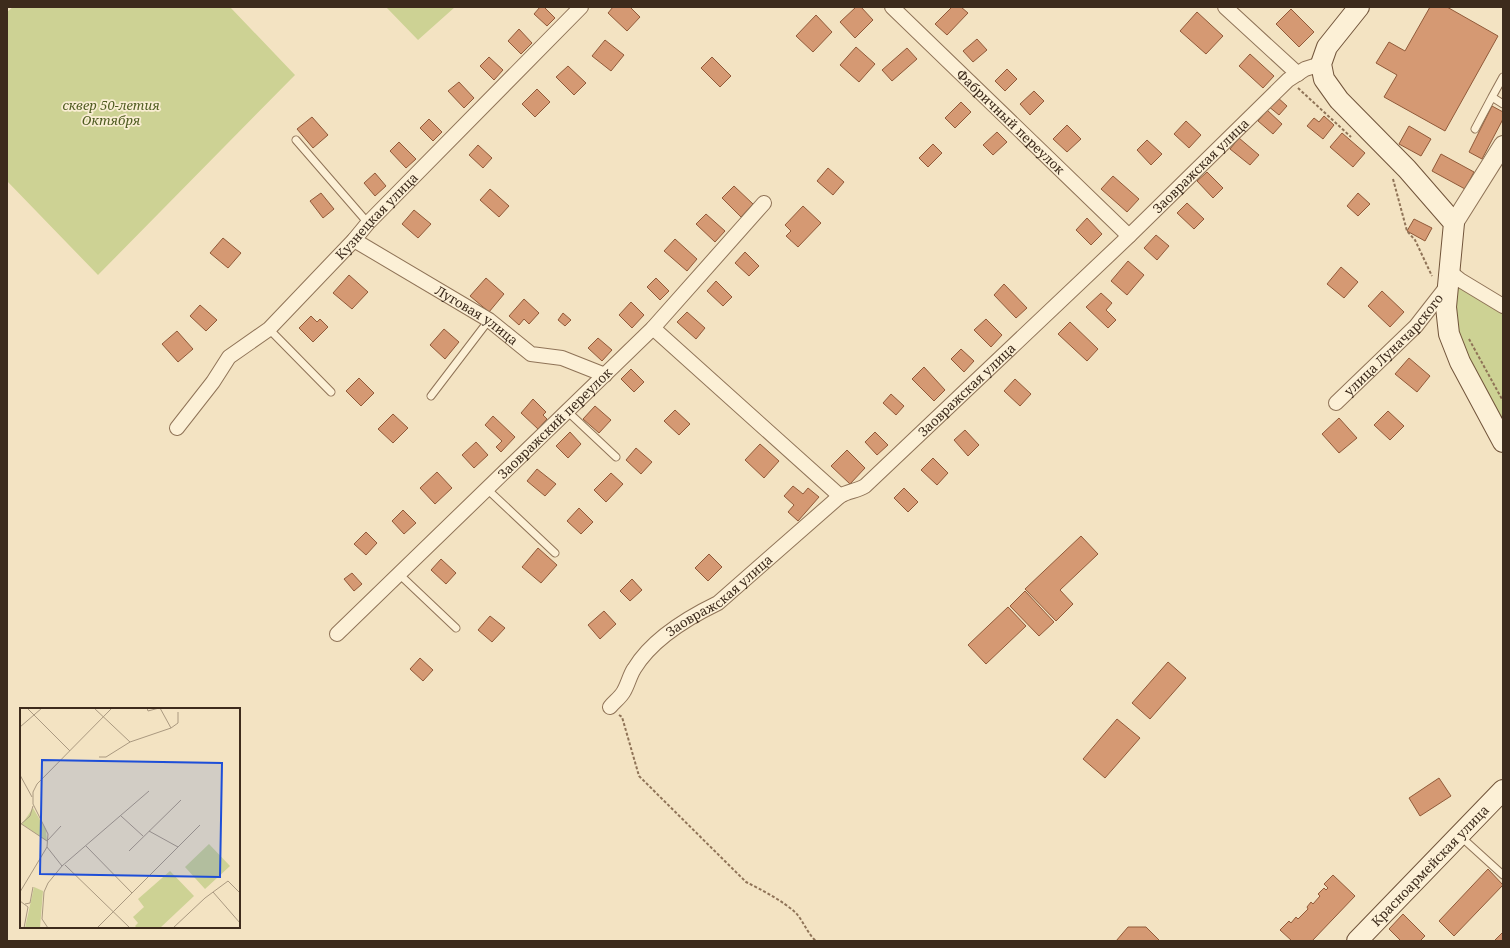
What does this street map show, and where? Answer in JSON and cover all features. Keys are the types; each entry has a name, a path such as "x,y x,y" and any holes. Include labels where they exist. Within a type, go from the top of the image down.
{"main road":[{"path":"1359,7 1327,47 1321,64 1324,79 1339,100 1407,169 1454,223"},
{"name":"улица Луначарского","path":"1454,223 1445,285 1446,307 1450,334 1460,362 1503,442"},
{"name":"Красноармейская улица","path":"1357,941 1503,790"}],"street":[{"name":"Кузнецкая улица","path":"177,428 213,382 229,357 269,329 354,240 368,223 581,7"},
{"name":"Фабричный переулок","path":"892,7 1129,236"},
{"path":"1225,7 1293,77"},
{"name":"Заовражская улица","path":"610,707 623,693 634,669 650,648 697,613 718,604 840,496 844,493 858,490 865,486 1129,236 1293,77 1305,69 1321,64"},
{"name":"улица Луначарского","path":"1454,223 1503,145"},
{"name":"Заовражский переулок","path":"337,634 653,328 764,204"},
{"name":"Луговая улица","path":"354,240 489,320 531,354 562,358 604,375"},
{"path":"1445,285 1460,280 1503,306"},
{"name":"улица Луначарского","path":"1336,403 1416,326 1445,285"},
{"path":"653,328 840,496"}],"lane":[{"path":"1475,129 1503,77"},
{"path":"1492,97 1503,104"},
{"path":"296,140 368,223"},
{"path":"431,396 489,320"},
{"path":"269,329 331,392"},
{"path":"567,411 616,457"},
{"path":"487,489 555,553"},
{"path":"399,574 456,628"},
{"path":"1459,835 1503,875"}],"path":[{"path":"1293,77 1352,138"},
{"path":"1392,174 1407,231 1415,240 1437,287 1445,285"},
{"path":"1468,336 1503,400"},
{"path":"610,707 622,717 639,776 746,882 766,892 796,914 810,936 816,941"}],"green space":[{"name":"сквер 50-летия Октября","path":"13,7 230,7 295,75 98,275 7,181 7,12"},
{"path":"386,7 455,7 418,40"},
{"path":"1460,280 1503,306 1503,442 1446,307"}],"building":[{"path":"540,7 544,7 555,18 547,26 534,14"},
{"path":"613,7 630,7 640,17 627,31 608,13"},
{"path":"856,7 861,7 873,20 855,38 840,22"},
{"path":"952,7 961,7 968,13 947,35 935,24"},
{"path":"1430,7 1447,7 1498,36 1445,131 1384,97 1397,75 1376,63 1389,42 1405,51"},
{"path":"1291,9 1314,32 1299,47 1276,24"},
{"path":"1197,12 1223,36 1206,54 1180,31"},
{"path":"816,15 832,32 813,52 796,36"},
{"path":"519,29 532,43 521,54 508,41"},
{"path":"977,39 987,50 973,62 963,51"},
{"path":"605,40 624,55 611,71 592,56"},
{"path":"856,47 875,64 859,82 840,65"},
{"path":"907,48 917,59 892,81 882,70"},
{"path":"1250,54 1274,76 1263,88 1239,66"},
{"path":"489,57 503,70 494,80 480,66"},
{"path":"712,57 731,76 720,87 701,68"},
{"path":"568,66 586,83 574,95 556,77"},
{"path":"1007,69 1017,79 1005,91 995,81"},
{"path":"459,82 474,98 464,108 448,91"},
{"path":"537,89 550,102 535,117 522,104"},
{"path":"1034,91 1044,101 1030,115 1020,104"},
{"path":"1276,96 1287,106 1279,115 1268,106"},
{"path":"961,102 971,112 955,128 945,118"},
{"path":"1492,106 1503,112 1503,119 1482,159 1469,152"},
{"path":"1267,110 1282,124 1273,134 1258,121"},
{"path":"1324,116 1334,125 1323,139 1307,126 1314,118 1319,122"},
{"path":"312,117 328,135 313,148 297,129"},
{"path":"429,119 442,132 433,141 420,128"},
{"path":"1186,121 1201,135 1189,148 1174,134"},
{"path":"1067,125 1081,139 1067,152 1053,139"},
{"path":"1409,126 1431,139 1421,156 1399,144"},
{"path":"997,132 1007,142 993,155 983,145"},
{"path":"1342,133 1365,153 1353,167 1330,147"},
{"path":"1239,138 1259,155 1250,165 1230,149"},
{"path":"1147,140 1162,154 1151,165 1137,150"},
{"path":"399,142 416,159 406,168 390,151"},
{"path":"933,144 942,153 928,167 919,158"},
{"path":"478,145 492,158 483,168 469,155"},
{"path":"1441,154 1474,172 1465,189 1432,171"},
{"path":"828,168 844,182 833,195 817,181"},
{"path":"1207,172 1223,188 1213,198 1197,181"},
{"path":"375,173 386,186 375,196 364,183"},
{"path":"1113,176 1139,199 1127,212 1101,189"},
{"path":"734,186 753,204 741,217 722,198"},
{"path":"490,189 509,206 499,217 480,200"},
{"path":"321,193 334,209 323,218 310,201"},
{"path":"1358,193 1370,204 1358,216 1347,206"},
{"path":"1187,203 1204,219 1194,229 1177,213"},
{"path":"803,206 821,223 798,247 786,236 791,231 785,225"},
{"path":"414,210 431,224 418,238 402,224"},
{"path":"706,214 725,231 715,242 696,224"},
{"path":"1087,218 1102,234 1091,245 1076,230"},
{"path":"1414,219 1432,228 1425,241 1407,231"},
{"path":"1156,235 1169,246 1157,260 1144,248"},
{"path":"223,238 241,253 228,268 210,253"},
{"path":"675,239 697,259 687,271 664,251"},
{"path":"745,252 759,266 749,276 735,263"},
{"path":"1128,261 1144,275 1127,295 1111,281"},
{"path":"1341,267 1358,282 1344,298 1327,284"},
{"path":"349,275 368,292 352,309 333,293"},
{"path":"486,278 504,294 489,312 470,296"},
{"path":"656,278 669,291 660,300 647,287"},
{"path":"716,281 732,297 723,306 707,291"},
{"path":"1004,284 1027,308 1016,318 994,295"},
{"path":"1382,291 1404,312 1390,327 1368,306"},
{"path":"1101,293 1112,303 1106,310 1116,320 1108,328 1086,307"},
{"path":"524,299 539,313 529,324 524,319 519,325 509,316"},
{"path":"631,302 644,315 632,328 619,315"},
{"path":"200,305 217,320 206,331 190,316"},
{"path":"687,312 705,328 696,339 677,322"},
{"path":"563,313 571,320 565,326 558,320"},
{"path":"311,316 317,322 320,319 328,327 313,342 299,328"},
{"path":"986,319 1002,335 991,347 974,330"},
{"path":"1070,322 1098,349 1087,361 1058,334"},
{"path":"444,329 459,342 445,359 430,345"},
{"path":"177,331 193,349 178,362 162,344"},
{"path":"598,338 612,350 602,361 588,348"},
{"path":"961,349 974,361 964,372 951,359"},
{"path":"1409,358 1430,376 1417,392 1395,374"},
{"path":"924,367 945,390 934,401 912,379"},
{"path":"631,369 644,382 634,392 621,379"},
{"path":"359,378 374,393 361,406 346,391"},
{"path":"1015,379 1031,394 1020,406 1004,391"},
{"path":"891,394 904,406 896,415 883,403"},
{"path":"533,399 546,412 543,415 547,419 538,429 521,413"},
{"path":"595,406 611,420 599,433 583,419"},
{"path":"675,410 690,424 679,435 664,421"},
{"path":"1388,411 1404,426 1390,440 1374,425"},
{"path":"393,414 408,428 393,443 378,429"},
{"path":"493,416 515,437 501,452 496,447 502,441 485,425"},
{"path":"1339,418 1357,438 1339,453 1322,434"},
{"path":"965,430 979,445 968,456 954,440"},
{"path":"570,432 581,444 568,458 556,446"},
{"path":"875,432 888,445 877,455 865,442"},
{"path":"476,442 488,455 474,468 462,455"},
{"path":"760,444 779,461 764,478 745,460"},
{"path":"636,448 652,462 641,474 626,460"},
{"path":"847,450 865,468 850,484 831,466"},
{"path":"933,458 948,473 937,485 921,470"},
{"path":"537,469 556,484 545,496 527,481"},
{"path":"437,472 452,488 435,504 420,488"},
{"path":"611,473 623,484 606,502 594,490"},
{"path":"793,486 803,494 808,488 819,497 798,521 788,512 794,505 784,496"},
{"path":"904,488 918,502 908,512 894,498"},
{"path":"579,508 593,522 581,534 567,521"},
{"path":"403,510 416,523 404,534 392,521"},
{"path":"366,532 377,543 366,555 354,544"},
{"path":"1081,536 1098,554 1060,590 1073,604 1056,621 1025,589"},
{"path":"538,548 557,565 541,583 522,567"},
{"path":"709,554 722,567 708,581 695,568"},
{"path":"441,559 456,573 446,584 431,570"},
{"path":"352,573 362,584 354,591 344,579"},
{"path":"632,579 642,590 630,601 620,591"},
{"path":"1025,591 1054,622 1039,636 1010,606"},
{"path":"1008,607 1026,626 986,664 968,645"},
{"path":"604,611 616,624 600,639 588,625"},
{"path":"490,616 505,628 492,642 478,630"},
{"path":"420,658 433,670 423,681 410,669"},
{"path":"1168,662 1186,678 1150,719 1132,703"},
{"path":"1117,719 1140,738 1105,778 1083,759"},
{"path":"1439,778 1451,796 1420,816 1409,798"},
{"path":"1488,869 1503,885 1454,936 1439,921"},
{"path":"1333,875 1355,896 1312,941 1292,941 1280,930 1289,921 1291,923 1296,917 1298,919 1308,909 1307,907 1311,902 1313,904 1320,896 1318,894 1324,888 1326,890 1328,888 1324,884"},
{"path":"1403,914 1425,936 1420,941 1401,941 1389,929"},
{"path":"1128,927 1146,927 1160,941 1116,941"},
{"path":"1503,932 1503,941 1494,941"}]}
